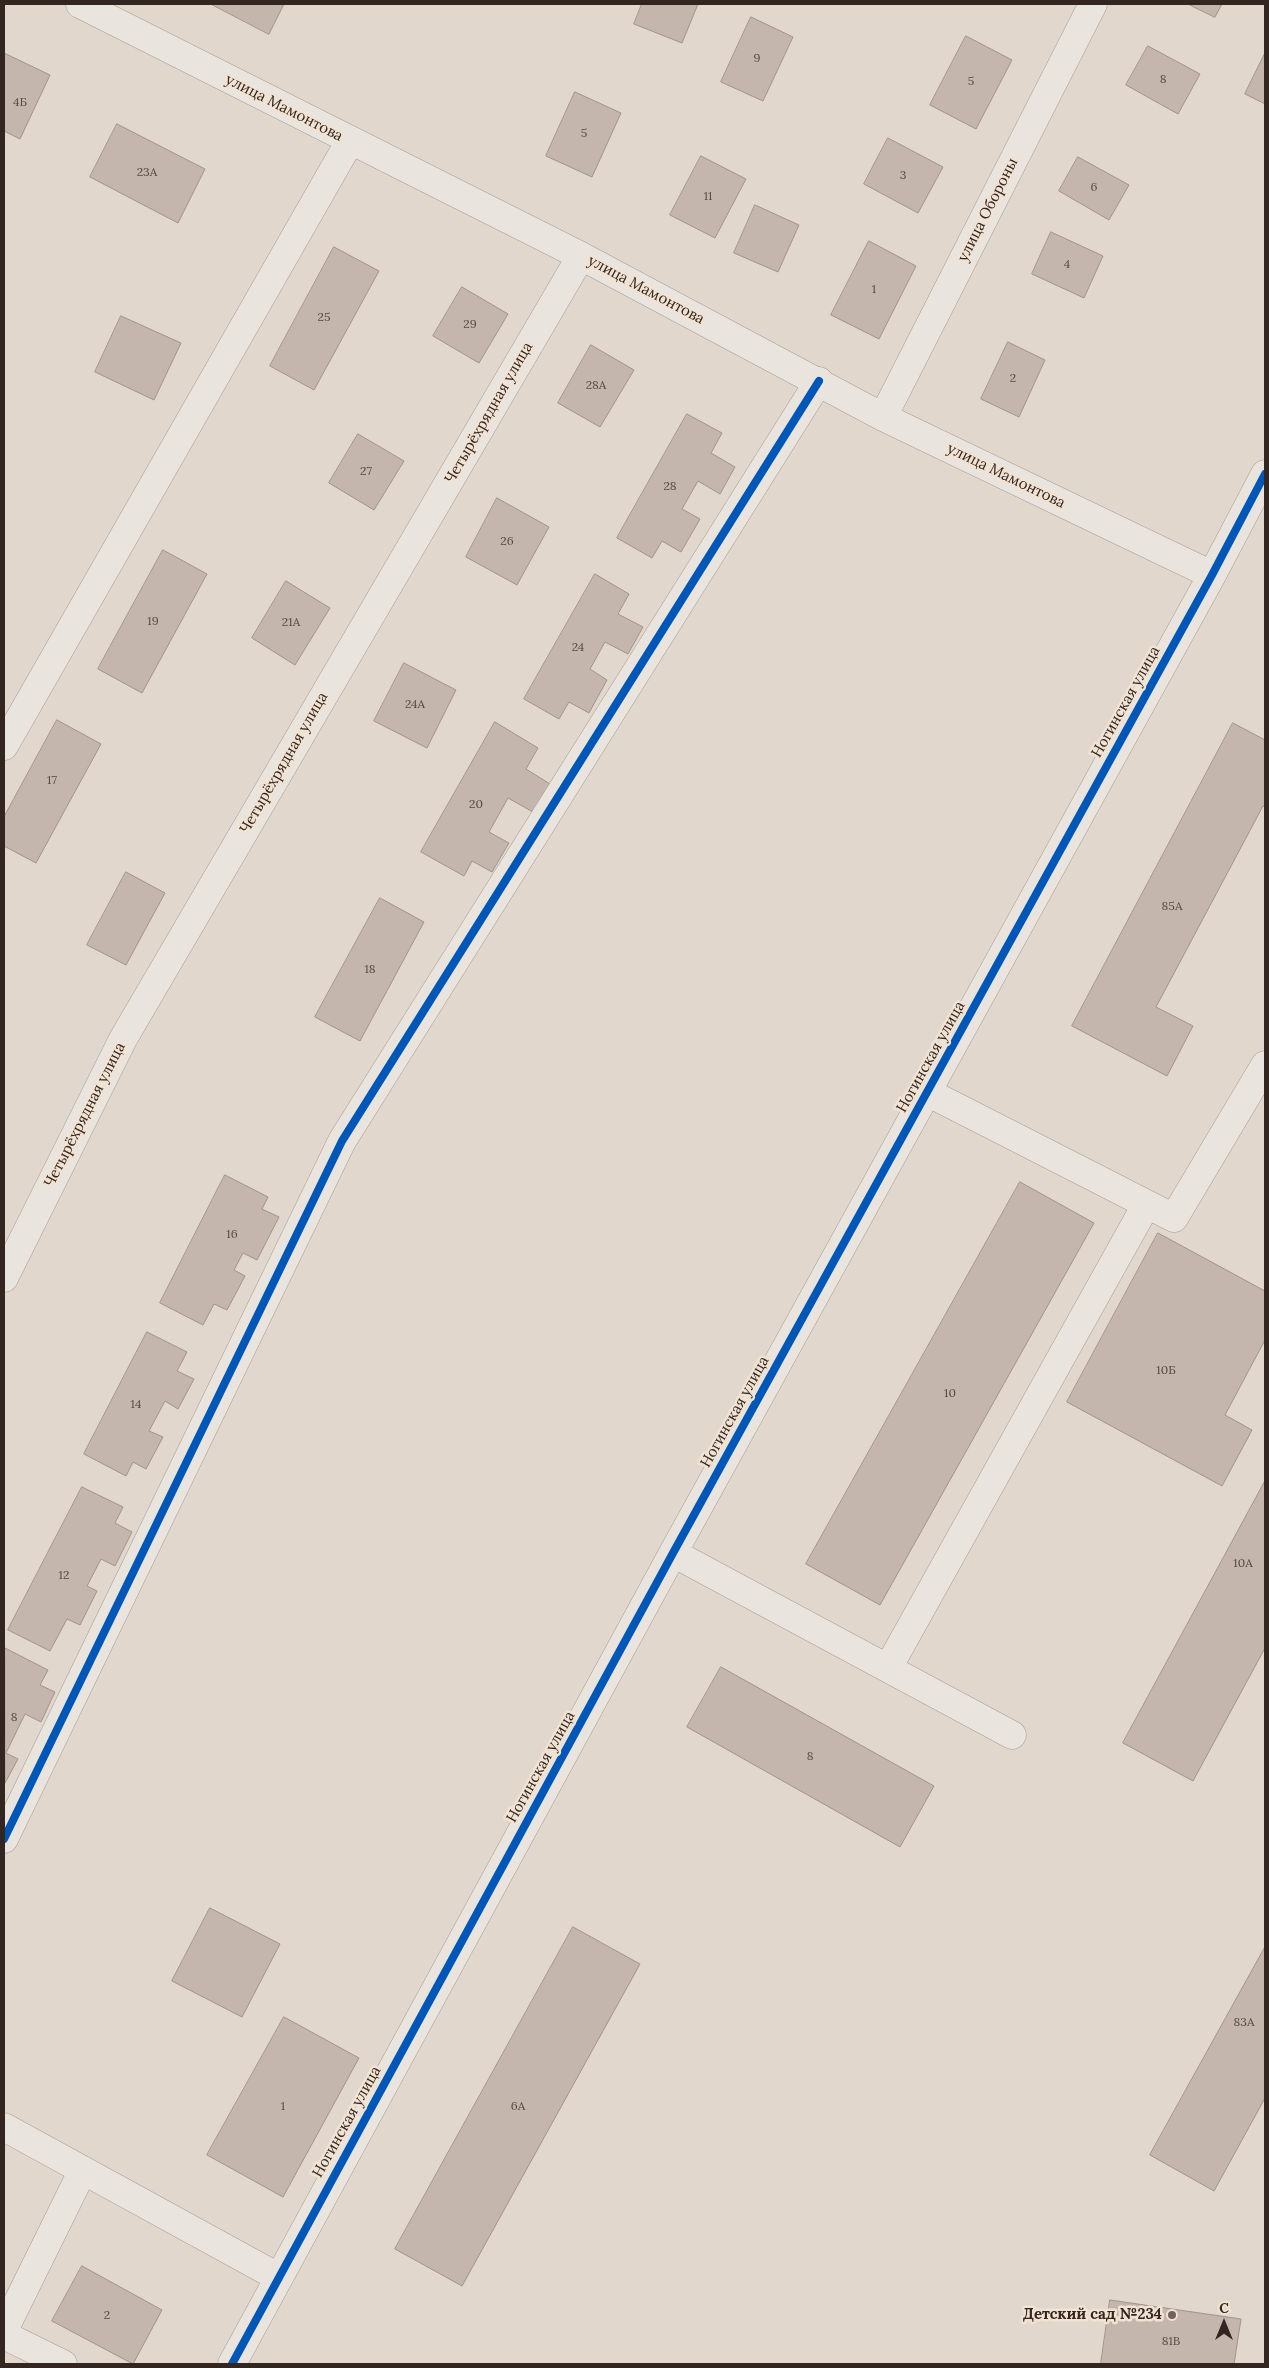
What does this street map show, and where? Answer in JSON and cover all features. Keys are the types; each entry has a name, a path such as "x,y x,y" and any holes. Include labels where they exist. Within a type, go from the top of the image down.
{"street":[{"name":"улица Мамонтова","path":"80,4 581,256 819,381 883,417 1212,575"},
{"name":"улица Обороны","path":"883,417 1093,4"},
{"path":"4,746 350,141"},
{"name":"Четырёхрядная улица","path":"4,1278 123,1039 581,256"},
{"path":"4,1840 342,1141 819,381"},
{"name":"Ногинская улица","path":"232,2364 673,1553 1263,484"},
{"path":"927,1092 1174,1218 1265,1064"},
{"path":"888,1668 1146,1205"},
{"path":"673,1553 1012,1735"},
{"path":"4,2127 278,2277"},
{"path":"4,2330 83,2170"},
{"path":"4,2335 63,2364"}],"building":[{"path":"211,4 284,4 269,34"},
{"path":"642,4 698,4 682,43 634,24"},
{"path":"1188,4 1222,4 1215,17"},
{"path":"751,17 793,37 763,101 721,82"},
{"path":"966,36 1012,60 976,129 930,105"},
{"path":"1148,46 1200,74 1178,114 1126,85"},
{"path":"4,53 50,75 20,139 4,131"},
{"path":"1265,53 1265,104 1245,94"},
{"path":"575,92 621,113 592,177 546,156"},
{"path":"117,124 205,169 178,223 90,177"},
{"path":"888,138 943,167 918,213 864,184"},
{"path":"701,156 746,179 715,238 670,215"},
{"path":"1078,157 1129,185 1109,220 1059,191"},
{"path":"755,205 799,225 778,272 734,253"},
{"path":"1051,232 1103,256 1084,298 1032,274"},
{"path":"869,241 916,266 879,339 831,315"},
{"path":"334,247 379,271 314,390 270,366"},
{"path":"462,287 508,314 479,363 433,336"},
{"path":"121,316 181,343 154,400 95,372"},
{"path":"1008,342 1045,360 1019,417 981,399"},
{"path":"591,345 634,370 600,427 558,403"},
{"path":"687,414 722,433 711,453 735,467 720,494 698,481 682,509 700,519 681,552 662,541 652,558 617,538"},
{"path":"358,434 404,461 374,510 329,483"},
{"path":"497,498 549,527 517,585 466,557"},
{"path":"163,550 207,574 142,693 98,669"},
{"path":"595,574 629,594 618,614 643,627 628,654 605,642 590,669 607,680 589,713 569,702 559,719 524,699"},
{"path":"286,581 330,608 295,665 252,638"},
{"path":"404,663 456,690 427,748 374,721"},
{"path":"57,720 101,744 36,863 4,846 4,817"},
{"path":"495,722 538,748 526,769 550,784 533,812 508,798 489,832 509,843 492,872 472,861 464,876 421,852"},
{"path":"1233,723 1265,740 1265,807 1263,806 1156,1007 1193,1026 1167,1076 1072,1026"},
{"path":"126,872 165,893 126,965 87,945"},
{"path":"380,898 424,922 360,1041 315,1017"},
{"path":"225,1175 268,1197 262,1209 279,1217 257,1260 243,1253 234,1270 245,1276 227,1310 214,1304 203,1325 160,1303"},
{"path":"1020,1182 1094,1223 880,1605 806,1564"},
{"path":"1158,1233 1265,1291 1265,1340 1225,1415 1252,1430 1222,1486 1067,1402"},
{"path":"147,1332 187,1352 177,1371 194,1379 178,1409 165,1401 149,1431 163,1437 146,1469 133,1462 126,1476 84,1454"},
{"path":"1265,1481 1265,1648 1193,1781 1123,1743"},
{"path":"82,1487 123,1507 115,1523 132,1532 115,1566 101,1559 87,1586 97,1591 80,1625 67,1619 50,1651 8,1630"},
{"path":"5,1648 48,1670 40,1685 55,1692 41,1722 25,1714 6,1753 18,1759 5,1783"},
{"path":"721,1667 934,1786 900,1847 687,1727"},
{"path":"210,1908 280,1944 242,2017 172,1981"},
{"path":"573,1927 640,1964 462,2286 395,2249"},
{"path":"1265,1947 1265,2098 1214,2191 1150,2155"},
{"path":"284,2017 359,2058 283,2197 207,2155"},
{"path":"82,2266 162,2310 133,2364 52,2321"},
{"path":"1110,2300 1241,2319 1234,2364 1101,2364"}],"cycle path":[{"path":"4,1839 342,1141 819,381"},
{"path":"232,2364 673,1553 1212,575 1265,474"}],"place":[{"name":"Детский сад №234","path":"1172,2315"}]}
